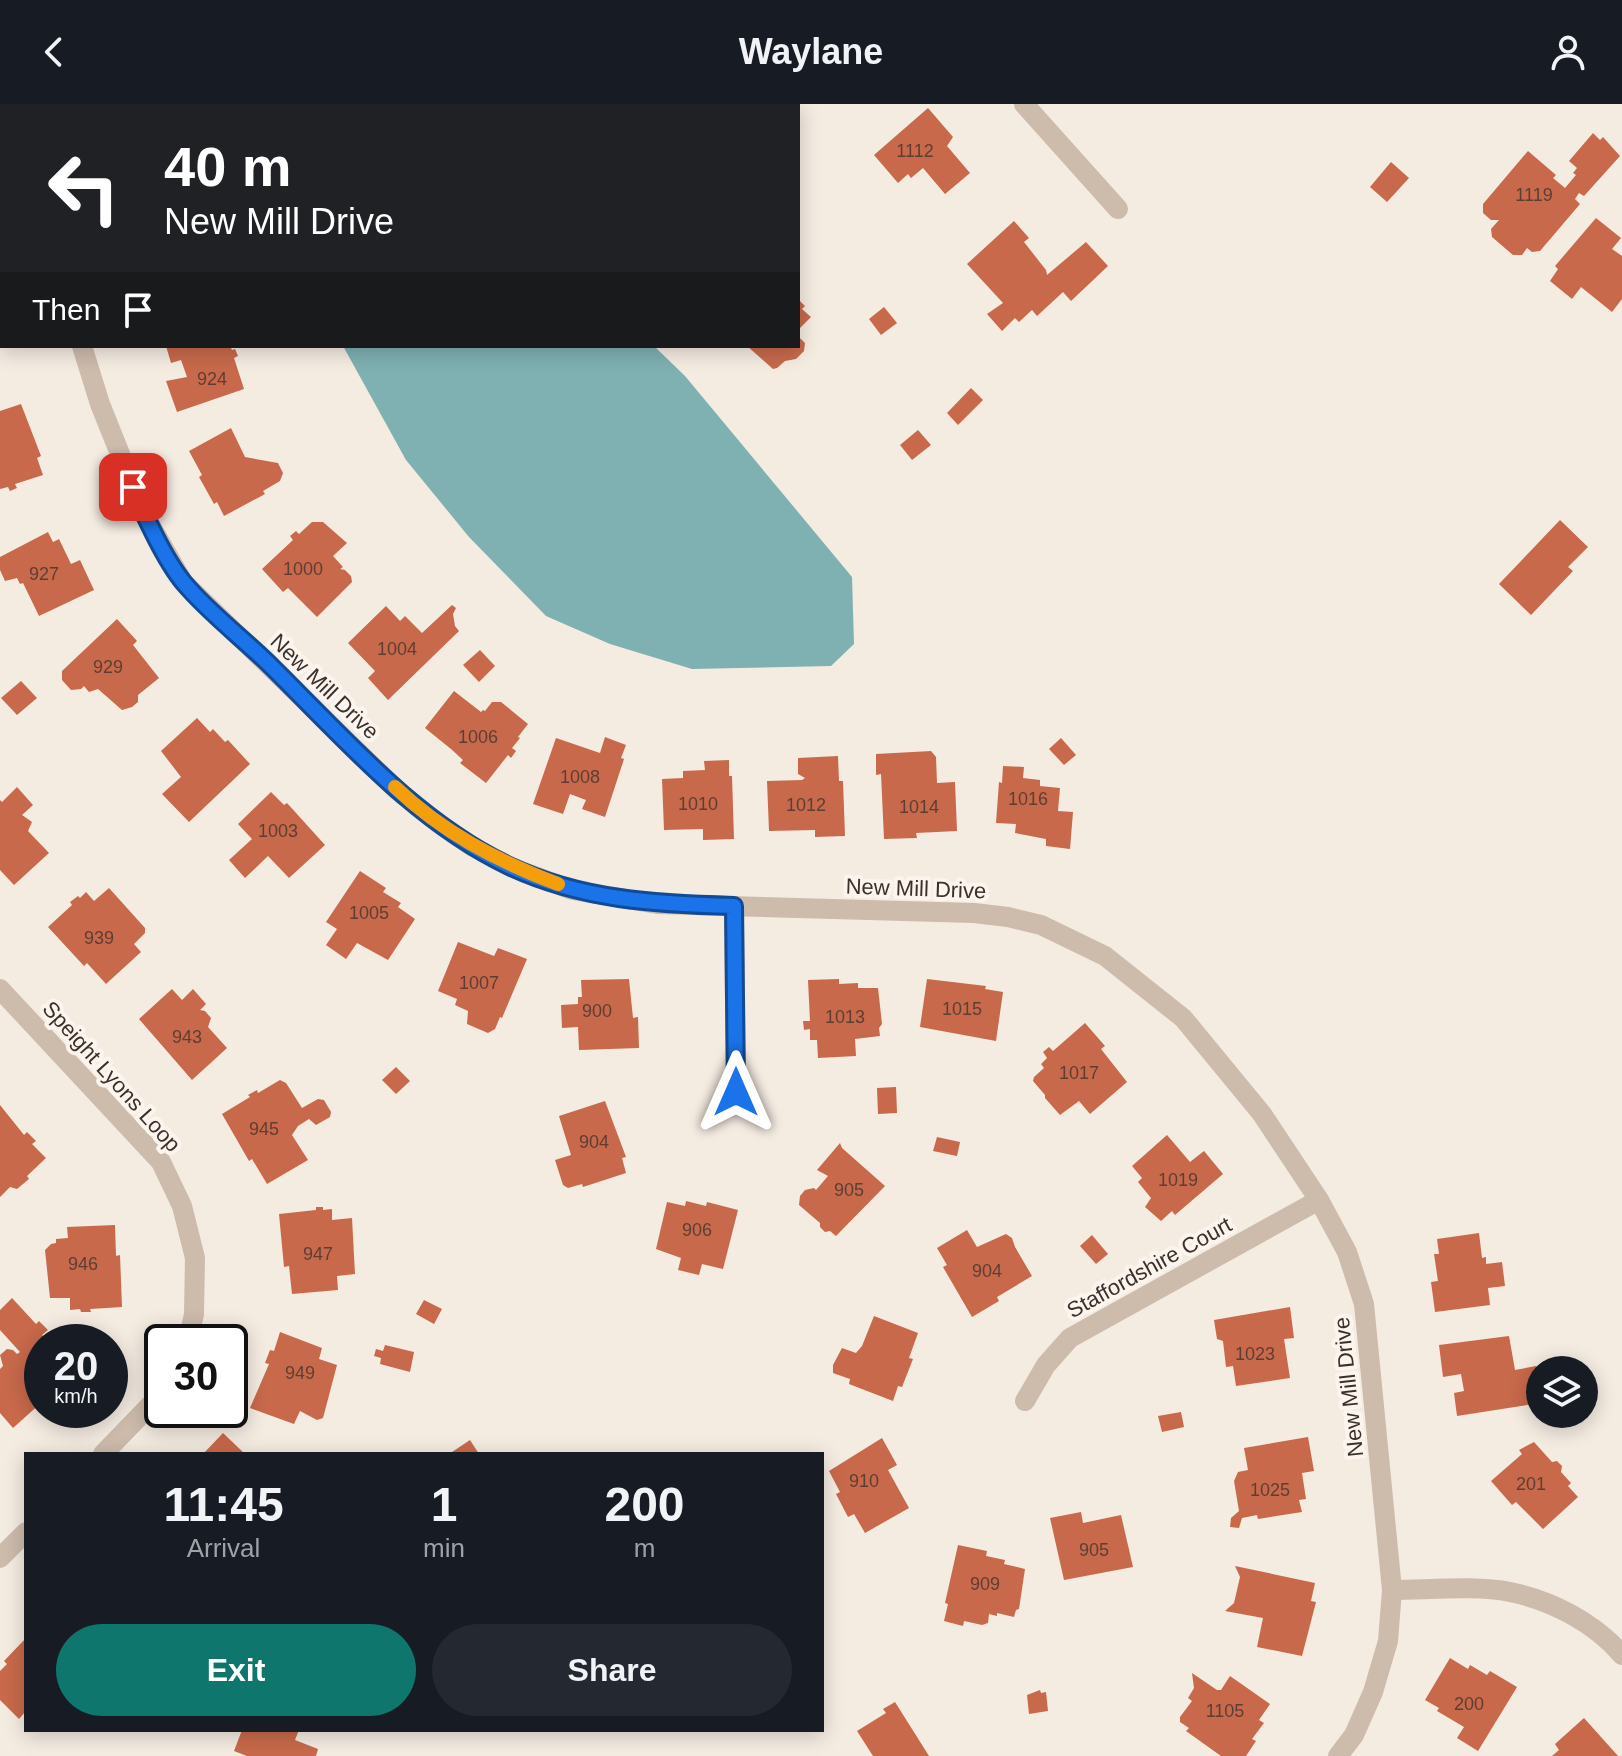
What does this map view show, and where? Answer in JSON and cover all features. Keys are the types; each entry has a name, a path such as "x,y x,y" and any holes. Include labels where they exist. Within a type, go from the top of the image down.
{"street":[{"path":"1024,104 1118,209"},
{"name":"New Mill Drive","path":"83,348 100,404 144,514 183,582 398,791 473,847 511,867 572,890 657,904 974,913 1008,917 1041,925 1105,956 1183,1018 1262,1114 1319,1200 1347,1252 1364,1304 1392,1590 1388,1641 1373,1692 1354,1735 1338,1756"},
{"path":"734,906 736,1092"},
{"name":"Speight Lyons Loop","path":"0,989 161,1162 182,1206 195,1258 192,1324"},
{"name":"Staffordshire Court","path":"1025,1401 1046,1365 1070,1338 1319,1200"},
{"path":"105,1452 144,1412"},
{"path":"0,1558 24,1534"},
{"path":"1392,1590 1508,1591 1548,1603 1585,1623 1622,1655"}],"water":[{"path":"344,348 656,348 685,376 852,577 854,644 831,666 692,669 610,644 546,616 469,537 406,460"}],"building":[{"path":"928,108 953,137 947,146 970,173 945,194 923,168 911,178 908,174 898,183 874,155"},
{"path":"1593,133 1600,140 1603,137 1620,156 1584,196 1579,193 1575,199 1580,204 1540,251 1532,252 1527,248 1522,255 1513,255 1492,237 1491,229 1499,220 1491,220 1483,213 1483,204 1528,151 1556,175 1553,178 1565,188 1576,175 1573,173 1577,168 1569,161"},
{"path":"1391,162 1409,178 1387,202 1370,187"},
{"path":"1596,218 1621,238 1612,249 1622,256 1622,299 1612,312 1581,287 1572,299 1550,281 1558,269 1555,266"},
{"path":"1014,221 1029,238 1024,242 1047,275 1086,242 1108,266 1071,301 1063,292 1037,316 1032,310 1019,322 1015,318 1002,331 987,314 1003,303 967,264"},
{"path":"800,301 805,306 802,309 811,317 800,328"},
{"path":"884,307 897,323 881,335 869,319"},
{"path":"800,338 805,343 804,351 796,359 785,361 773,369 749,348 800,348"},
{"path":"167,348 235,349 238,356 234,358 244,389 177,412 166,381 187,377 181,360 171,363"},
{"path":"971,388 983,400 958,425 947,413"},
{"path":"21,404 41,456 37,458 43,475 15,484 17,488 10,491 8,487 0,489 0,411"},
{"path":"231,428 245,457 278,463 283,473 280,481 263,491 265,494 224,516 199,477 202,475 189,451"},
{"path":"918,430 931,445 912,460 900,445"},
{"path":"1560,520 1588,547 1568,567 1573,571 1531,615 1499,584"},
{"path":"312,522 323,522 347,543 333,556 343,567 340,569 351,576 352,582 317,617 288,588 283,592 262,569 293,540 290,536 296,531 299,534"},
{"path":"48,532 53,542 59,539 71,564 80,560 94,590 39,616 23,583 20,584 17,578 5,581 0,570 0,557"},
{"path":"452,605 456,608 453,614 459,631 388,700 368,678 375,671 348,643 386,606 400,621 405,616 422,633"},
{"path":"117,619 137,641 133,645 159,678 138,695 138,702 122,710 98,689 89,692 84,686 71,690 62,680 62,671"},
{"path":"480,650 495,666 479,682 463,665"},
{"path":"21,681 37,698 17,715 1,698"},
{"path":"454,691 481,712 492,702 501,702 528,724 512,748 516,751 511,758 508,755 486,783 460,763 463,760 425,728"},
{"path":"197,718 210,732 213,729 225,742 228,740 250,764 189,822 162,794 181,777 161,751"},
{"path":"605,737 626,745 605,817 582,809 586,800 570,794 563,814 533,804 556,738 600,753"},
{"path":"1061,738 1076,755 1064,765 1049,749"},
{"path":"931,751 936,757 937,783 955,782 957,831 916,833 917,838 884,839 881,774 876,775 876,754"},
{"path":"838,756 839,781 843,781 845,836 815,837 815,830 769,831 767,781 805,778 798,774 798,758"},
{"path":"729,760 734,839 703,840 703,829 664,830 662,779 683,778 683,771 705,770 704,761"},
{"path":"1003,766 1024,767 1023,778 1040,780 1040,786 1060,788 1058,811 1073,812 1070,849 1046,846 1046,839 1015,833 1016,824 996,823"},
{"path":"17,787 33,805 22,815 32,822 28,831 49,853 14,885 0,870 0,800 2,802"},
{"path":"271,792 284,805 287,803 325,845 289,878 268,856 245,878 229,860 252,839 238,824"},
{"path":"360,871 386,888 383,892 401,903 398,907 415,919 388,960 357,943 346,959 326,945 337,929 326,922"},
{"path":"109,888 145,928 145,933 134,944 141,952 106,984 87,963 84,966 48,927 78,896 80,898 86,892 94,901"},
{"path":"458,942 494,956 498,948 527,959 502,1018 488,1033 467,1024 468,1011 455,1005 457,999 438,991"},
{"path":"629,979 633,1018 638,1017 639,1048 579,1050 578,1027 562,1028 561,1005 578,1004 578,997 582,997 581,980"},
{"path":"839,979 839,984 858,983 858,988 878,988 882,1024 880,1036 855,1039 856,1056 818,1058 817,1040 810,1040 810,1029 804,1030 803,1021 810,1021 808,980"},
{"path":"927,979 986,986 985,989 1003,992 996,1041 920,1027"},
{"path":"172,989 182,1000 193,989 206,1004 200,1010 211,1018 208,1027 227,1048 192,1080 139,1019"},
{"path":"1085,1023 1105,1046 1101,1049 1127,1082 1090,1114 1079,1101 1060,1115 1033,1081 1034,1077 1044,1068 1041,1064 1047,1058 1043,1052 1049,1047 1053,1051"},
{"path":"396,1067 410,1081 396,1094 382,1080"},
{"path":"280,1080 286,1083 302,1108 318,1099 324,1100 331,1112 330,1117 316,1125 309,1119 298,1126 292,1135 308,1160 267,1184 252,1159 249,1161 222,1114 250,1097 248,1095 257,1090 258,1093"},
{"path":"896,1087 897,1113 878,1114 877,1088"},
{"path":"605,1101 626,1157 622,1158 626,1173 583,1187 582,1184 568,1188 563,1185 555,1160 571,1155 559,1116"},
{"path":"0,1105 24,1135 27,1132 36,1141 32,1144 46,1158 27,1176 29,1179 17,1189 10,1187 0,1197"},
{"path":"1167,1135 1190,1162 1204,1151 1223,1174 1175,1215 1172,1211 1161,1221 1145,1207 1151,1198 1138,1182 1142,1178 1132,1166"},
{"path":"937,1137 960,1142 957,1156 933,1151"},
{"path":"840,1143 885,1186 836,1236 830,1231 825,1232 820,1223 799,1205 800,1196 805,1190 816,1190 828,1176 817,1170"},
{"path":"686,1201 706,1206 707,1202 738,1210 723,1269 702,1264 699,1275 678,1270 681,1258 656,1249 667,1202 685,1206"},
{"path":"316,1207 332,1209 332,1220 352,1218 355,1274 337,1276 338,1290 292,1294 289,1266 284,1267 279,1214 316,1210"},
{"path":"115,1225 116,1256 120,1255 122,1307 81,1312 80,1309 70,1310 70,1298 50,1298 45,1250 56,1243 56,1239 68,1238 67,1227"},
{"path":"967,1230 977,1247 1006,1234 1012,1238 1032,1276 997,1297 999,1301 972,1317 943,1267 947,1265 937,1248"},
{"path":"1479,1233 1482,1258 1486,1257 1486,1264 1502,1262 1505,1286 1488,1288 1490,1305 1435,1312 1431,1282 1438,1281 1434,1254 1439,1254 1437,1239"},
{"path":"1092,1235 1108,1254 1096,1264 1080,1246"},
{"path":"12,1298 36,1324 24,1324 24,1418 13,1428 0,1413 0,1369 3,1366 0,1355 7,1349 17,1354 20,1352 0,1330 0,1310"},
{"path":"424,1300 442,1309 434,1324 416,1314"},
{"path":"1290,1307 1294,1338 1284,1339 1290,1378 1236,1386 1233,1366 1226,1367 1223,1341 1217,1339 1214,1320"},
{"path":"874,1316 918,1333 909,1358 913,1359 893,1401 849,1384 850,1379 833,1373 833,1365 842,1348 856,1353 862,1346"},
{"path":"280,1332 322,1348 319,1359 337,1365 323,1418 317,1420 300,1411 294,1424 250,1408 269,1364 265,1363 270,1350 274,1351"},
{"path":"1509,1336 1515,1370 1526,1368 1526,1405 1457,1416 1454,1393 1464,1391 1461,1374 1443,1377 1439,1345"},
{"path":"385,1345 414,1352 410,1372 380,1364 381,1358 374,1356 376,1349 383,1351"},
{"path":"1181,1412 1184,1427 1162,1432 1158,1416"},
{"path":"223,1433 243,1452 205,1452"},
{"path":"1308,1437 1314,1471 1302,1473 1306,1499 1299,1500 1302,1512 1258,1519 1257,1515 1242,1518 1239,1528 1230,1527 1231,1518 1239,1511 1234,1481 1238,1472 1248,1470 1244,1448"},
{"path":"882,1438 897,1465 888,1470 909,1508 865,1533 854,1514 848,1517 829,1471"},
{"path":"470,1440 478,1452 452,1452"},
{"path":"1534,1442 1552,1462 1557,1461 1562,1466 1561,1472 1571,1483 1568,1486 1578,1497 1543,1529 1516,1502 1512,1505 1491,1481 1522,1454 1519,1450"},
{"path":"1081,1512 1083,1523 1121,1515 1133,1567 1064,1580 1050,1518"},
{"path":"958,1545 987,1551 986,1556 1025,1569 1019,1609 1014,1617 989,1614 988,1623 982,1625 964,1621 963,1626 944,1621"},
{"path":"1235,1566 1315,1583 1311,1601 1316,1602 1302,1656 1257,1647 1263,1618 1225,1611 1234,1603 1240,1577"},
{"path":"24,1640 24,1713 19,1719 0,1700 0,1671 7,1664 4,1661"},
{"path":"1450,1658 1468,1669 1470,1665 1487,1675 1490,1671 1517,1687 1478,1751 1457,1738 1464,1727 1425,1700"},
{"path":"1192,1673 1217,1690 1221,1690 1230,1676 1270,1704 1259,1720 1264,1723 1252,1739 1256,1741 1246,1756 1221,1756 1186,1731 1189,1728 1180,1722 1180,1717 1192,1701 1188,1698 1194,1688"},
{"path":"1040,1690 1041,1693 1046,1692 1048,1711 1029,1714 1027,1695"},
{"path":"895,1702 929,1756 873,1756 857,1731 886,1713 883,1709"},
{"path":"1584,1718 1618,1756 1552,1756 1559,1750 1555,1744"},
{"path":"241,1732 298,1732 295,1740 318,1749 316,1756 247,1756 234,1751"}],"slow traffic":[{"path":"395,787 473,847 511,867 558,884"}],"route":[{"path":"133,487 144,514 183,582 398,791 438,823 473,847 511,867 572,890 657,904 734,906 736,1092"}]}
